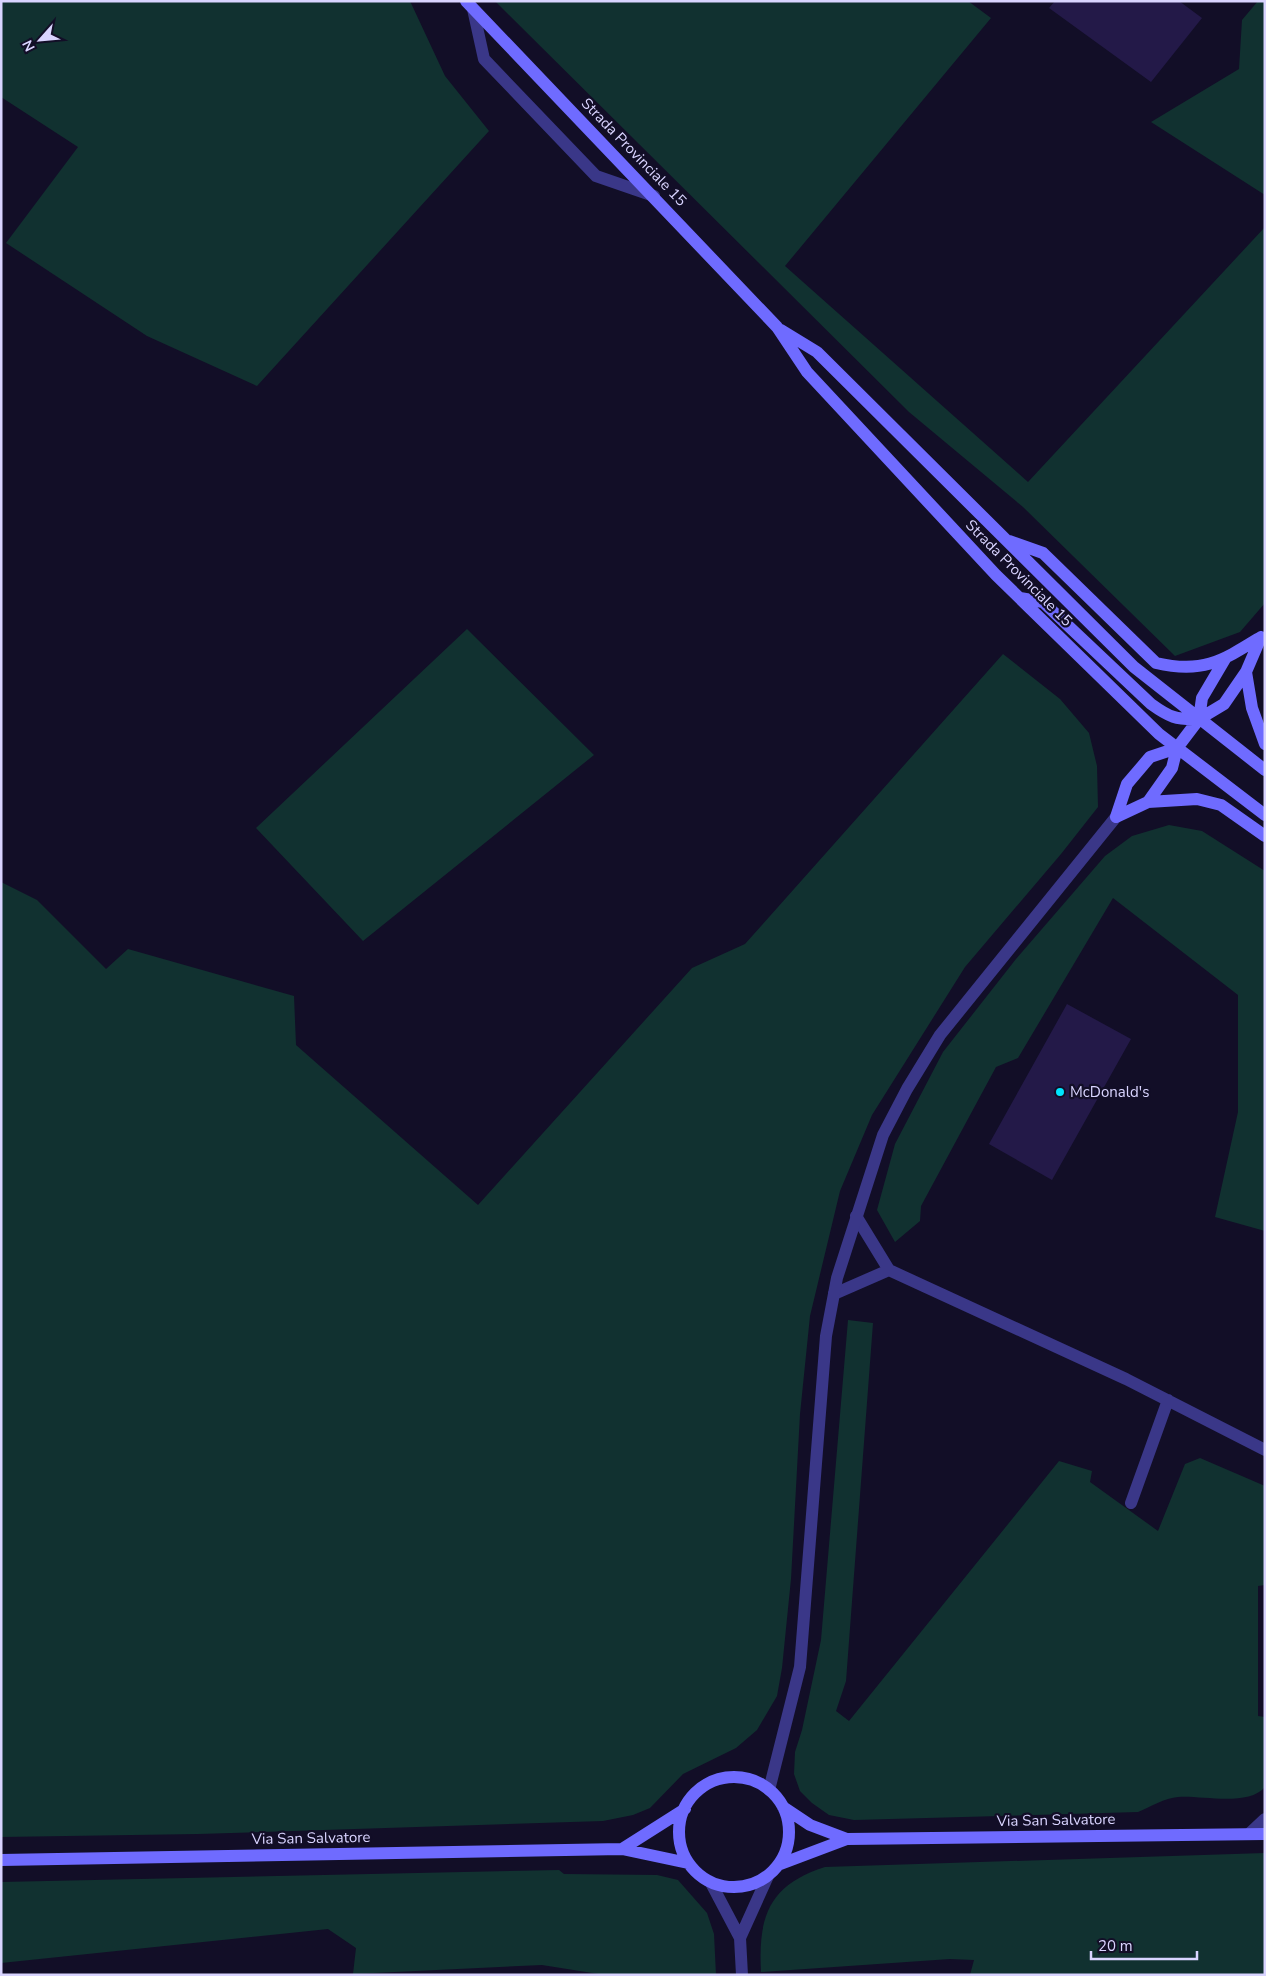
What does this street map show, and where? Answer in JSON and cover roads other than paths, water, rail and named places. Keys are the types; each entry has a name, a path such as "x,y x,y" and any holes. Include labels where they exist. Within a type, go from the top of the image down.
{"main road":[{"name":"Strada Provinciale 15","path":"470,5 777,327 807,372 1020,598 1159,734 1265,814"},
{"name":"Strada Provinciale 15","path":"777,327 817,352 1134,667 1265,770"},
{"path":"1006,540 1043,553 1156,662 1177,668 1196,668 1225,659 1263,634"},
{"path":"1020,598 1043,602 1151,704 1165,714 1178,720 1198,719"},
{"path":"1148,802 1172,768 1177,748 1198,719 1224,704 1246,672 1263,634"},
{"path":"1198,719 1202,698 1225,659"},
{"path":"1246,672 1252,708 1265,744"},
{"path":"1116,816 1127,784 1150,757 1177,748"},
{"path":"1116,816 1148,802 1197,799 1221,805 1265,836"},
{"path":"730,1777 747,1778 769,1790 783,1807 788,1822 785,1852 778,1865 768,1876 755,1883 740,1887 726,1887 698,1875 688,1863 682,1850 679,1835 680,1818 684,1809 698,1790 713,1781 730,1777"},
{"name":"Via San Salvatore","path":"783,1807 810,1825 847,1839"},
{"path":"622,1849 684,1809"},
{"name":"Via San Salvatore","path":"778,1865 847,1839 1265,1834"},
{"name":"Via San Salvatore","path":"1,1860 622,1849 688,1863"}],"street":[{"path":"470,5 484,59 596,176 654,196"},
{"path":"769,1790 800,1667 826,1336 834,1294 856,1216 883,1135 907,1089 940,1035 1116,816"},
{"path":"856,1216 889,1270 1126,1379 1265,1450"},
{"path":"834,1294 889,1270"},
{"path":"1131,1503 1168,1400"},
{"path":"1248,1834 1265,1819"},
{"path":"740,1938 768,1876"},
{"path":"711,1882 740,1938 742,1975"}],"place":[{"name":"McDonald's","path":"1060,1092"}]}
